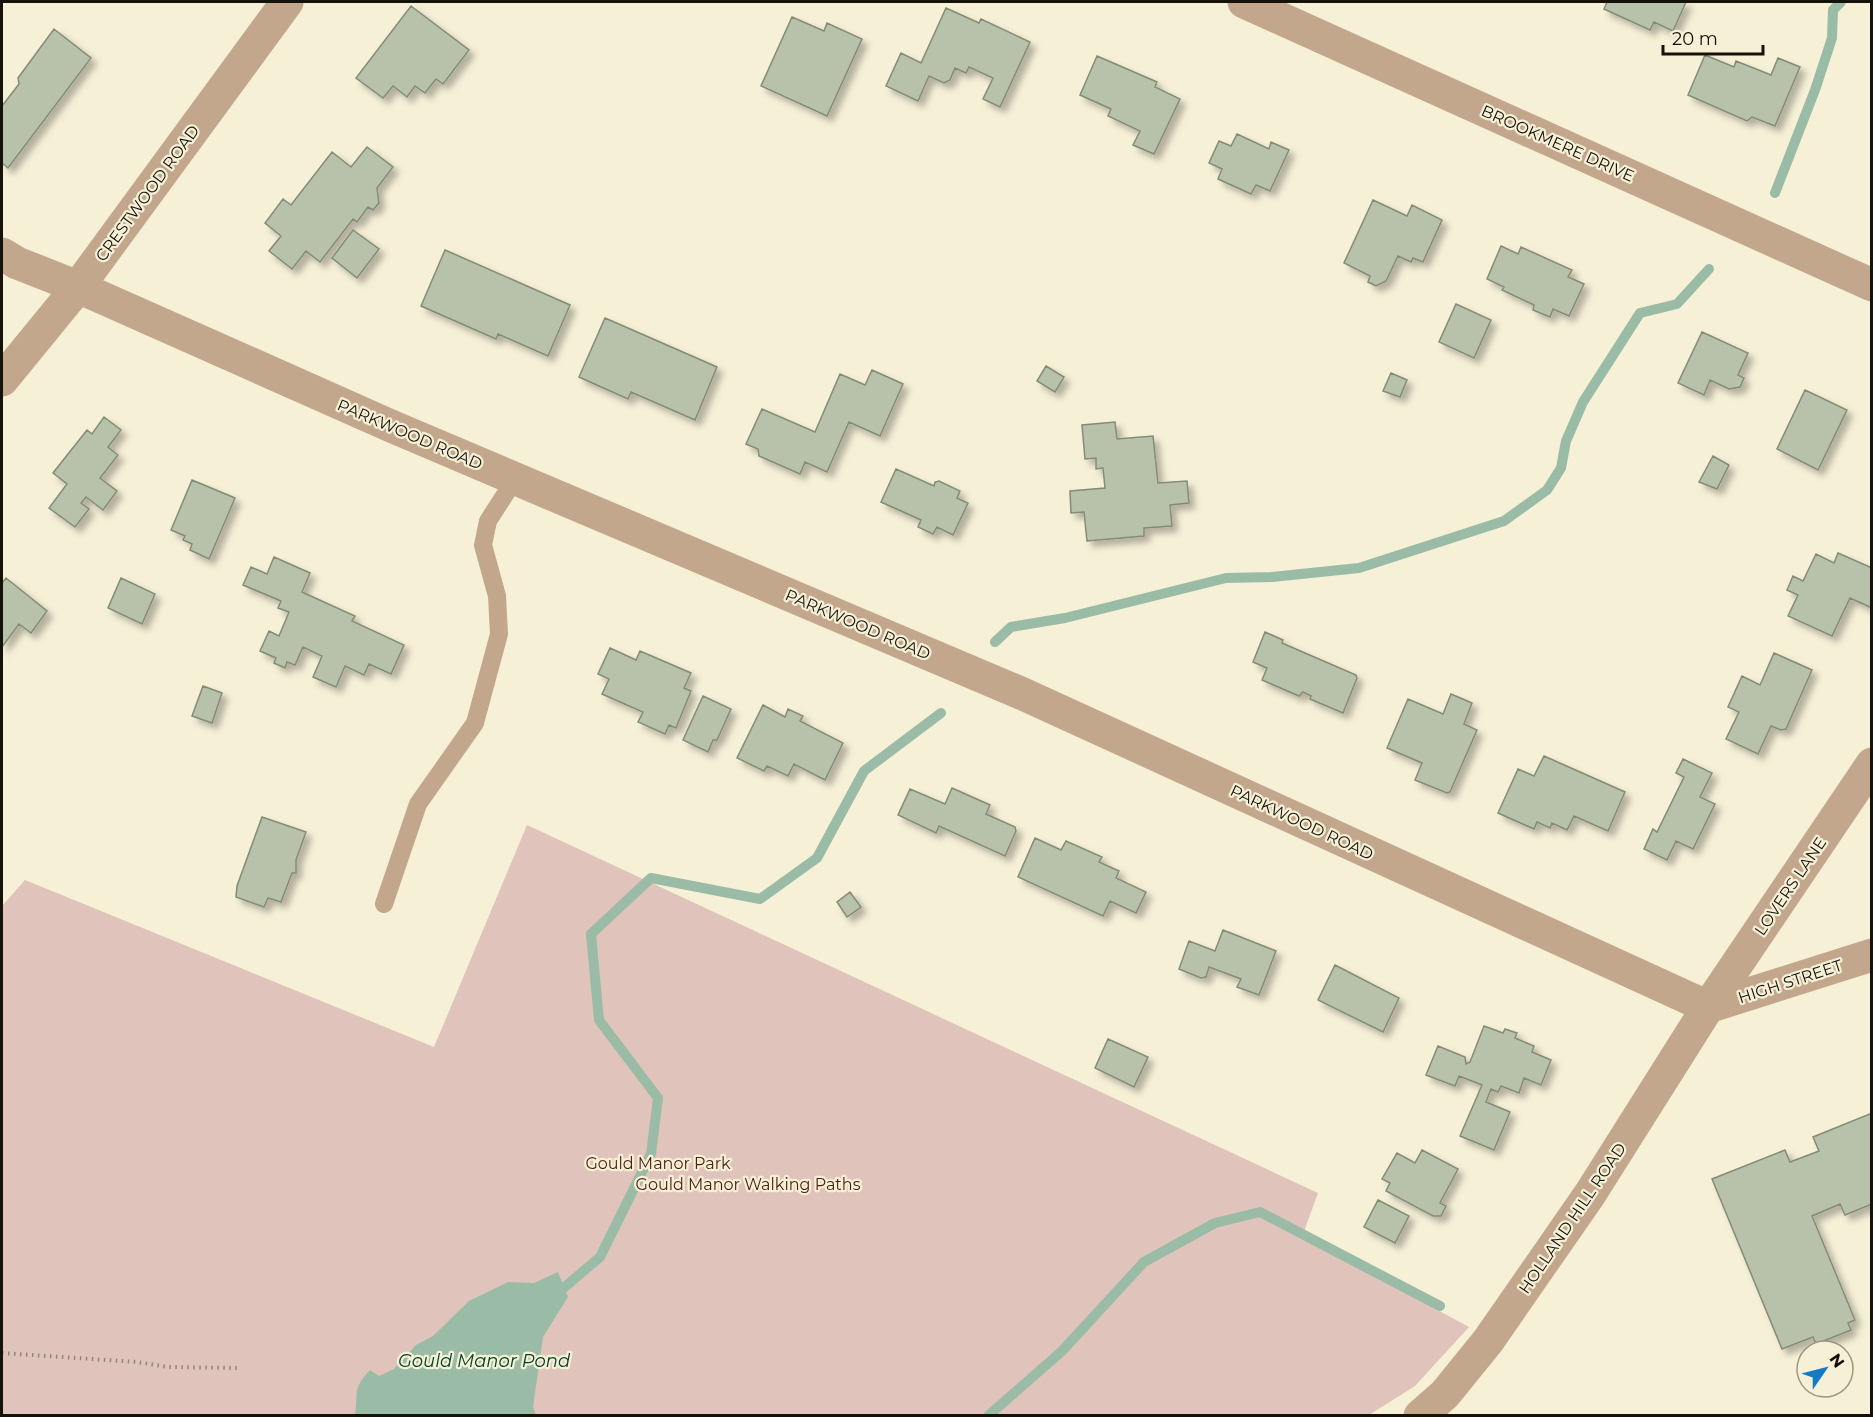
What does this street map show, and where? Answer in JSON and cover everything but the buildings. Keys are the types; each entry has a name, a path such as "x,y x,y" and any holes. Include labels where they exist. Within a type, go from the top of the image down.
{"street":[{"name":"CRESTWOOD ROAD","path":"2,380 78,287 287,2"},
{"name":"BROOKMERE DRIVE","path":"1244,2 1872,285"},
{"name":"PARKWOOD ROAD","path":"2,254 17,263 78,287 391,426 1023,694 1708,1007"},
{"name":"LOVERS LANE","path":"1708,1007 1872,764"},
{"name":"HIGH STREET","path":"1708,1007 1872,955"},
{"name":"HOLLAND HILL ROAD","path":"1420,1416 1445,1394 1495,1332 1590,1194 1708,1007"}],"lane":[{"path":"384,904 418,804 475,723 499,634 497,596 483,545 488,521 515,479"}],"path":[{"path":"2,1353 137,1362 168,1367 239,1368"}],"green space":[{"name":"Gould Manor Park","path":"527,825 1318,1193 1302,1237 1469,1327 1415,1386 1369,1415 2,1416 2,906 25,880 434,1047"}],"water":[{"name":"Gould Manor Pond","path":"558,1272 568,1297 543,1337 533,1407 536,1415 355,1415 358,1387 370,1370 379,1376 394,1369 416,1345 433,1336 469,1301 508,1282 534,1283"}],"waterway":[{"path":"1775,193 1815,90 1832,38 1833,10 1841,2"},
{"path":"995,642 1011,627 1065,618 1226,578 1272,577 1359,568 1504,521 1547,490 1561,468 1566,441 1583,402 1640,313 1677,304 1709,269"},
{"path":"553,1297 600,1257 651,1154 658,1098 599,1020 591,934 651,878 760,899 817,858 864,771 941,713"},
{"path":"988,1416 1062,1351 1144,1262 1215,1223 1260,1212 1440,1306"}],"park label":[{"name":"Gould Manor Walking Paths","path":"748,1184"}]}
